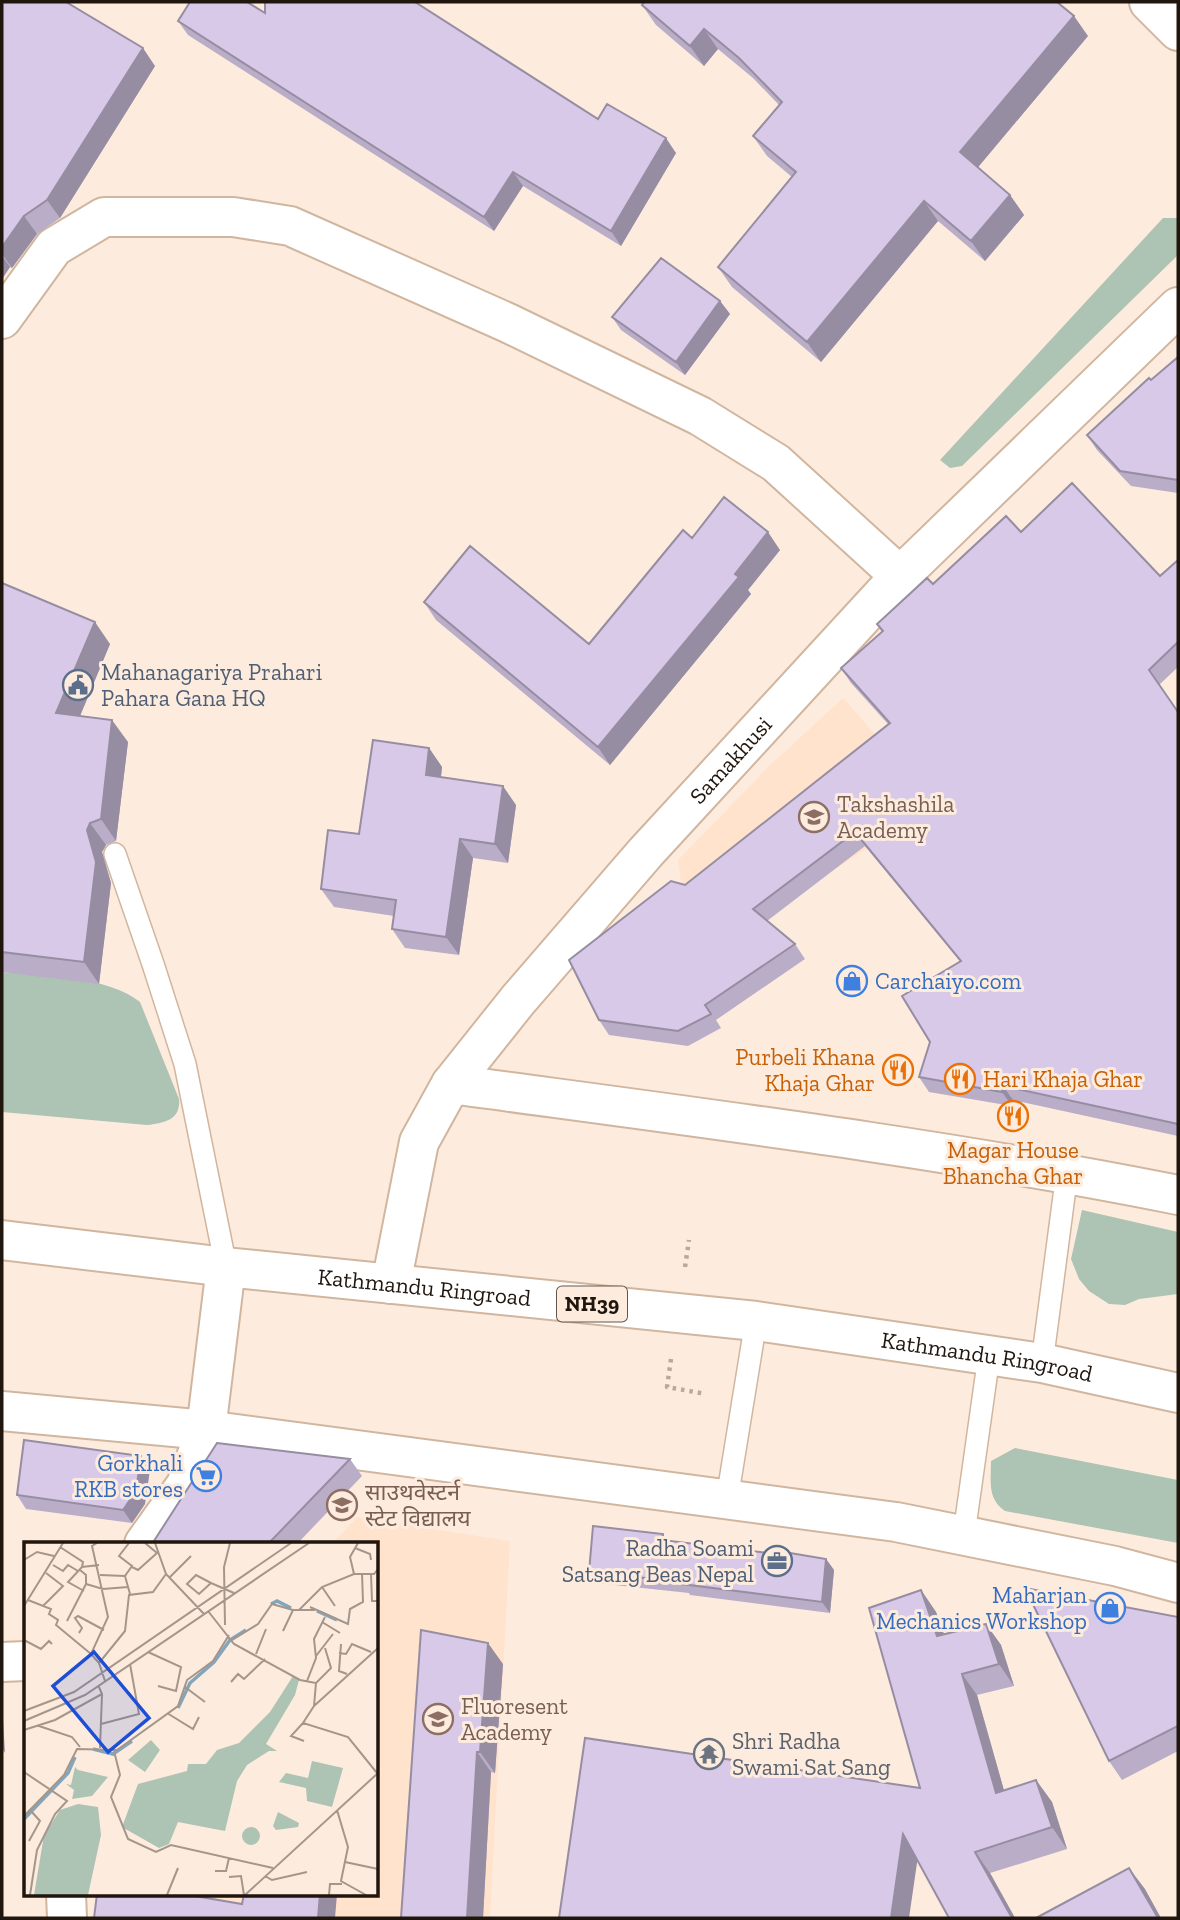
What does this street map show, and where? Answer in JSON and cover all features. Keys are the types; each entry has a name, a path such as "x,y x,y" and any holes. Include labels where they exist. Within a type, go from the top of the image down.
{"main road":[{"path":"1149,2 1178,31"},
{"path":"3,313 54,247 104,217 233,217 290,226 508,323 701,416 776,463 900,576"},
{"name":"Samakhusi","path":"391,1284 419,1142 451,1084 518,1000 646,852 900,576 1178,307"},
{"path":"451,1084 1067,1173 1178,1195"},
{"name":"Kathmandu Ringroad","path":"2,1240 226,1267 756,1321 1042,1363 1178,1393"},
{"path":"145,1542 186,1485 206,1430 226,1267"},
{"path":"2,1411 206,1430 895,1522 1115,1566 1178,1583"},
{"path":"2,1662 24,1661"},
{"path":"66,1896 66,1918"}],"lane":[{"path":"115,854 185,1064 226,1267"},
{"path":"1042,1363 1067,1173"},
{"path":"727,1499 756,1321"},
{"path":"964,1534 989,1356"}],"shaded area":[{"name":"Takshashila Academy","path":"843,698 932,798 886,836 822,878 682,889 678,860 769,766"},
{"name":"Fluoresent Academy","path":"357,1517 510,1541 490,1918 100,1918 106,1896 378,1896 378,1542 334,1542"}],"green space":[{"path":"1163,218 1178,218 1178,255 962,466 950,468 940,460"},
{"path":"2,972 93,982 127,993 140,1002 179,1099 174,1116 147,1125 2,1112"},
{"path":"1082,1210 1178,1232 1178,1294 1139,1299 1125,1305 1109,1304 1089,1291 1079,1279 1071,1259"},
{"path":"1015,1448 1178,1480 1178,1543 1005,1511 993,1495 991,1461"}],"building":[{"path":"2,2 66,2 143,48 47,200 24,216 2,247"},
{"path":"190,2 247,2 265,13 265,2 415,2 598,119 607,104 666,138 611,231 513,172 484,217 178,21"},
{"path":"644,2 1057,2 1074,16 960,152 1010,195 971,241 924,201 807,342 718,267 796,172 753,136 782,102 739,58 704,29 690,46 642,5"},
{"path":"661,258 720,301 676,362 612,317"},
{"path":"1178,357 1178,480 1120,471 1087,435 1149,378 1151,380"},
{"path":"1072,483 1160,576 1178,560 1178,642 1149,670 1178,712 1178,1124 1003,1086 1002,1092 919,1077 930,1042 902,996 961,961 855,832 753,909 795,944 705,1005 711,1014 678,1031 599,1020 569,960 671,881 685,885 890,723 841,668 883,631 877,624 927,578 933,584 1006,516 1021,532"},
{"path":"724,497 768,532 735,574 739,577 598,747 424,602 470,546 589,644 683,530 692,538"},
{"path":"2,583 95,622 56,713 112,720 101,819 90,823 87,830 96,862 84,962 2,952"},
{"path":"373,740 429,748 426,775 503,786 495,844 460,839 446,937 392,929 396,900 321,889 328,830 359,834"},
{"path":"24,1440 141,1456 136,1491 123,1510 17,1495"},
{"path":"217,1443 350,1459 270,1542 153,1542"},
{"path":"593,1526 663,1534 662,1540 784,1555 784,1552 826,1559 822,1602 589,1572"},
{"path":"1025,1588 1178,1617 1178,1726 1109,1761"},
{"path":"921,1590 937,1636 986,1624 999,1664 962,1674 996,1793 1036,1780 1052,1827 975,1852 1012,1918 949,1918 903,1834 891,1918 559,1918 585,1738 920,1788 869,1608"},
{"path":"421,1630 488,1643 480,1752 477,1752 467,1918 401,1918"},
{"path":"1129,1868 1158,1918 1036,1918"},
{"path":"97,1896 195,1896 242,1904 244,1896 320,1896 318,1918 94,1918"}],"place":[{"name":"Mahanagariya Prahari Pahara Gana HQ","path":"78,685"},
{"name":"Takshashila Academy","path":"814,817"},
{"name":"Carchaiyo.com","path":"852,981"},
{"name":"Purbeli Khana Khaja Ghar","path":"898,1070"},
{"name":"Hari Khaja Ghar","path":"960,1079"},
{"name":"Magar House Bhancha Ghar","path":"1013,1116"},
{"name":"Gorkhali RKB stores","path":"206,1476"},
{"name":"साउथवेस्टर्न स्टेट विद्यालय","path":"342,1505"},
{"name":"Radha Soami Satsang Beas Nepal","path":"777,1561"},
{"name":"Maharjan Mechanics Workshop","path":"1110,1608"},
{"name":"Fluoresent Academy","path":"438,1719"},
{"name":"Shri Radha Swami Sat Sang","path":"709,1754"}]}
